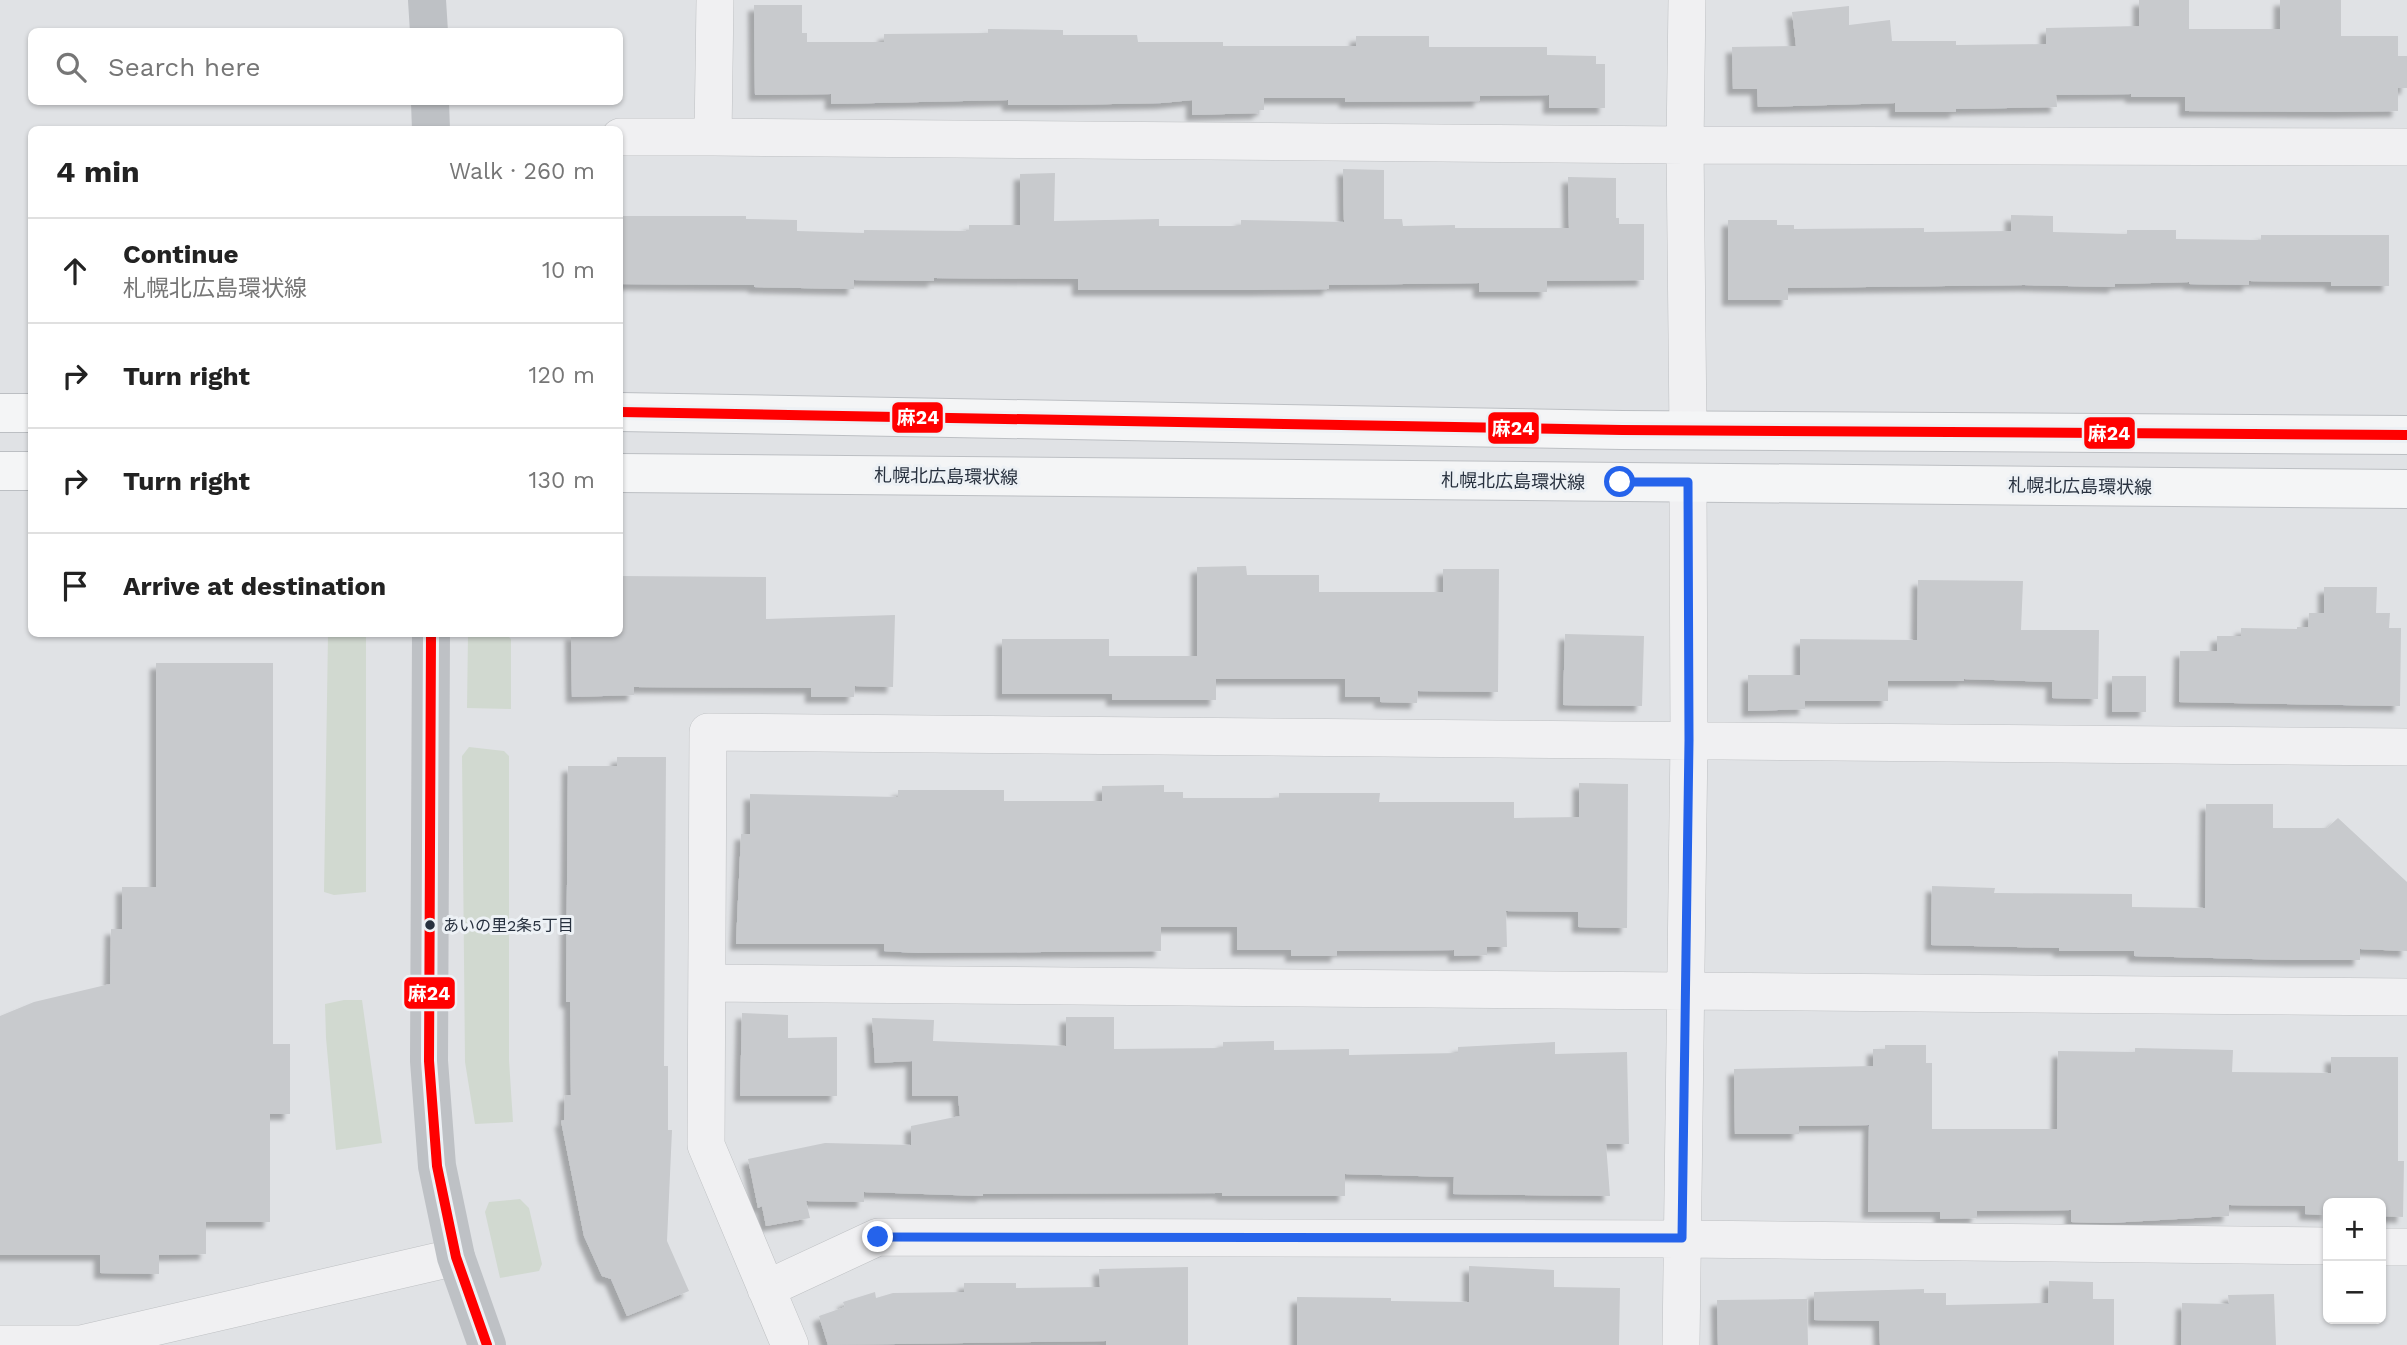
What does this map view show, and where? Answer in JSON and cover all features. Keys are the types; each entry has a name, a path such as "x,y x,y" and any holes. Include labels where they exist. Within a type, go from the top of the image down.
{"main road":[{"path":"0,412 28,413"},
{"path":"623,412 1688,430 2407,435"},
{"path":"0,471 28,471"},
{"name":"札幌北広島環状線","path":"623,473 2407,489"}],"street":[{"path":"427,0 429,28"},
{"path":"713,137 715,0"},
{"path":"1687,0 1685,145 1688,430"},
{"path":"430,105 431,126"},
{"path":"623,137 1685,145 2407,146"},
{"path":"1681,1345 1689,740 1688,482"},
{"path":"431,637 429,1061 437,1166 456,1257 488,1345"},
{"path":"790,1345 706,1145 708,732 2407,747"},
{"path":"707,984 2407,997"},
{"path":"766,1289 878,1237 1682,1238 2323,1246"},
{"path":"2386,1247 2407,1247"},
{"path":"0,1344 81,1344 203,1331 456,1257"}],"shaded area":[{"path":"328,637 366,637 366,892 334,895 324,892"},
{"path":"468,637 509,637 511,709 467,708"},
{"path":"469,747 504,751 509,756 509,1060 513,1122 475,1124 465,1062 462,756"},
{"path":"362,1000 382,1143 336,1150 325,1004"},
{"path":"520,1199 529,1208 542,1264 539,1271 500,1278 485,1212 489,1202"}],"building":[{"path":"2139,0 2189,0 2189,29 2280,29 2280,0 2341,0 2341,36 2398,36 2398,56 2407,56 2407,88 2398,88 2398,111 2340,112 2185,111 2185,97 2131,97 2131,94 2056,95 2057,107 1956,109 1956,112 1895,112 1895,103 1758,107 1757,89 1733,89 1732,47 1796,46 1792,12 1849,6 1849,25 1890,20 1892,41 1956,41 1956,45 2046,44 2046,28 2139,26"},
{"path":"754,5 802,5 802,33 807,33 807,42 884,42 884,34 988,33 988,29 1063,30 1063,35 1137,35 1138,42 1223,42 1223,46 1356,46 1356,36 1429,36 1429,47 1547,47 1547,55 1596,56 1596,64 1605,64 1605,108 1549,108 1549,95 1480,96 1480,101 1345,102 1345,98 1264,98 1264,110 1259,110 1259,113 1192,115 1192,100 1063,105 1008,105 1008,100 831,104 831,94 755,95"},
{"path":"1343,169 1384,170 1384,219 1402,219 1403,226 1455,225 1455,228 1569,228 1568,177 1616,178 1616,218 1619,218 1619,224 1644,224 1644,280 1547,281 1547,292 1479,292 1479,283 1329,285 1329,289 1078,290 1078,279 854,280 854,289 623,284 623,216 746,216 746,219 797,220 797,231 969,231 969,225 1020,225 1020,174 1055,173 1054,221 1159,219 1159,226 1241,226 1241,220 1344,222"},
{"path":"2011,215 2053,216 2053,232 2127,234 2127,230 2176,230 2176,239 2261,240 2261,235 2389,235 2389,286 2249,281 2249,285 2189,282 2115,284 2115,287 2024,285 1788,288 1788,300 1728,300 1728,220 1777,220 1777,225 1794,225 1794,229 1924,228 1924,232 2011,231"},
{"path":"1246,566 1247,575 1319,575 1319,592 1443,592 1443,569 1499,569 1498,692 1418,691 1417,703 1380,702 1380,697 1345,697 1345,679 1216,679 1216,700 1112,700 1112,694 1002,694 1002,639 1109,639 1109,656 1197,656 1197,567"},
{"path":"623,576 766,577 766,619 895,615 893,687 855,686 854,697 811,697 811,688 634,687 634,695 572,697 571,637 623,637"},
{"path":"1918,580 2023,581 2021,630 2099,630 2098,699 2052,698 2052,682 1964,679 1888,681 1888,701 1805,701 1805,709 1748,711 1748,675 1800,675 1800,639 1917,640"},
{"path":"2324,587 2377,587 2376,613 2390,613 2389,628 2401,628 2400,706 2179,702 2180,651 2217,651 2217,636 2241,636 2241,628 2308,627 2309,613 2324,613"},
{"path":"1565,634 1644,636 1642,706 1563,705"},
{"path":"156,663 273,663 273,1044 290,1044 290,1114 270,1114 270,1222 206,1222 206,1254 159,1255 159,1274 100,1273 100,1255 0,1255 0,1016 34,1002 110,984 111,929 122,929 122,887 156,887"},
{"path":"2112,676 2146,676 2146,712 2112,712"},
{"path":"617,757 666,757 664,1066 668,1066 668,1130 672,1130 667,1241 689,1291 627,1316 611,1279 602,1276 584,1236 561,1121 564,1120 565,1095 571,1095 570,1002 566,1002 568,766 617,766"},
{"path":"1579,783 1628,784 1627,928 1578,927 1578,912 1506,911 1507,947 1487,947 1487,955 1454,956 1454,950 1337,951 1337,956 1291,956 1291,950 1237,950 1237,927 1161,927 1161,951 918,953 884,951 884,944 736,944 741,834 750,834 750,794 898,797 898,790 1004,790 1004,801 1102,801 1102,786 1164,785 1164,792 1183,792 1183,798 1279,798 1279,793 1380,793 1379,802 1514,802 1514,818 1579,817"},
{"path":"2206,804 2273,804 2273,828 2327,828 2338,818 2407,882 2407,951 2360,949 2360,960 2291,960 2134,956 2134,951 2059,951 2059,948 1931,945 1932,886 1995,888 1994,893 2132,894 2132,907 2205,908"},
{"path":"742,1013 788,1015 788,1038 837,1037 837,1096 740,1096"},
{"path":"1066,1017 1114,1017 1114,1049 1223,1048 1223,1042 1274,1041 1274,1050 1349,1049 1349,1055 1458,1053 1458,1047 1555,1042 1555,1054 1627,1052 1629,1144 1606,1144 1610,1196 1453,1194 1454,1177 1345,1174 1345,1196 1222,1196 1222,1193 983,1196 864,1192 864,1202 806,1201 810,1218 766,1226 762,1206 758,1208 748,1159 825,1143 911,1145 911,1126 960,1116 958,1096 912,1096 912,1061 875,1063 872,1018 934,1020 933,1041 1066,1046"},
{"path":"1885,1045 1926,1045 1926,1063 1932,1063 1932,1129 2057,1129 2058,1051 2135,1052 2135,1048 2233,1050 2232,1072 2331,1073 2331,1057 2398,1057 2398,1161 2404,1161 2403,1217 2386,1216 2386,1198 2323,1198 2323,1215 2305,1214 2305,1206 2229,1205 2229,1216 2109,1223 2071,1222 2071,1210 1977,1211 1977,1218 1940,1219 1940,1212 1868,1212 1869,1125 1799,1126 1799,1134 1735,1134 1734,1069 1873,1066 1873,1049 1885,1049"},
{"path":"1469,1266 1554,1270 1554,1287 1620,1288 1619,1345 1297,1345 1297,1297 1469,1302"},
{"path":"1188,1267 1188,1345 1106,1345 1106,1341 828,1345 819,1316 845,1307 843,1302 875,1292 876,1298 893,1293 964,1292 964,1283 1016,1283 1016,1288 1100,1287 1099,1269"},
{"path":"2049,1281 2093,1282 2093,1299 2114,1299 2114,1345 1880,1345 1879,1321 1814,1320 1814,1292 1924,1289 1924,1293 1946,1293 1946,1305 2048,1303"},
{"path":"2274,1294 2276,1345 2181,1345 2182,1303 2229,1304 2228,1295"},
{"path":"1807,1299 1808,1345 1718,1345 1717,1300"}],"transit line":[{"name":"麻24","path":"623,412 1622,430 2407,435"},
{"name":"麻24","path":"431,637 429,1061 437,1166 456,1257 487,1345"}],"place":[{"name":"あいの里2条5丁目","path":"430,925"}],"route":[{"path":"878,1237 1682,1238 1689,740 1688,482 1620,482"}]}
